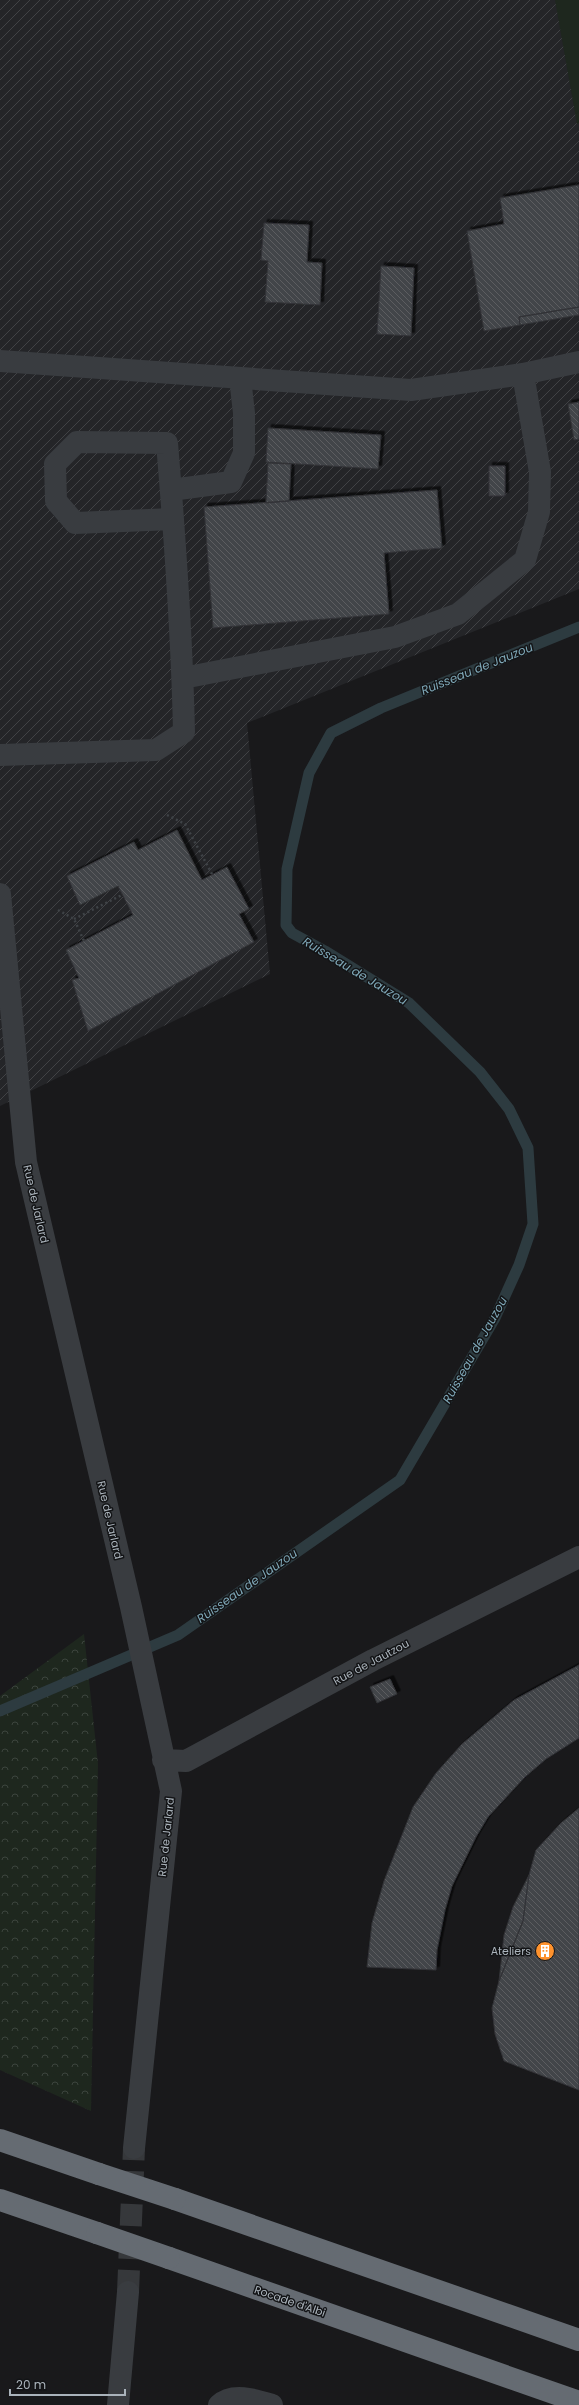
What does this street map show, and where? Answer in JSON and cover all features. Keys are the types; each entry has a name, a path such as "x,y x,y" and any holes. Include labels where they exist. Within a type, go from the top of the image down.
{"highway":[{"path":"0,2140 175,2199 579,2340"},
{"name":"Rocade d'Albi","path":"0,2200 579,2402"}],"street":[{"path":"0,361 411,390 523,374 579,362"},
{"path":"183,678 395,637 458,614 525,560 539,512 540,472 523,374"},
{"path":"171,490 231,482 244,453 244,413 240,378"},
{"path":"0,755 156,750 184,732 183,678 173,519 167,443 77,442 55,464 56,501 75,523 173,519"},
{"name":"Rue de Jarlard","path":"0,894 26,1162 131,1607 157,1724 163,1760 171,1791 134,2148"},
{"name":"Rue de Jautzou","path":"163,1760 186,1761 373,1660 579,1556"},
{"path":"118,2405 128,2292"},
{"path":"219,2405 224,2400 248,2398 272,2405"}],"path":[{"path":"167,815 185,824 212,874"},
{"path":"74,919 122,895"},
{"path":"58,910 74,919 84,941"}],"shaded area":[{"path":"0,0 579,0 579,589 247,723 270,974 0,1106"}],"green space":[{"path":"555,0 579,0 579,123 577,124"},
{"path":"84,1634 98,1764 91,2111 0,2070 0,1696"}],"building":[{"path":"579,185 579,307 519,317 520,325 484,331 467,231 504,224 500,198"},
{"path":"264,223 309,225 307,262 322,263 320,305 265,302 268,261 261,260"},
{"path":"381,266 414,268 411,336 377,334"},
{"path":"579,307 579,315 520,325 519,317"},
{"path":"579,402 579,439 574,440 568,404"},
{"path":"268,428 381,435 378,469 266,462"},
{"path":"268,463 291,464 289,501 266,503"},
{"path":"489,466 505,466 505,496 489,496"},
{"path":"437,490 442,548 384,553 389,614 213,628 204,507"},
{"path":"177,830 202,880 227,867 249,909 239,914 254,942 88,1031 72,980 79,978 66,950 133,915 118,886 80,905 67,876 134,842 138,850"},
{"path":"579,1665 579,1738 546,1759 525,1777 488,1817 476,1837 452,1886 445,1910 437,1950 436,1970 367,1967 372,1923 384,1881 413,1807 436,1773 462,1744 514,1700"},
{"path":"390,1679 397,1694 377,1703 370,1687"},
{"name":"Ateliers","path":"579,1808 579,2090 504,2061 495,2034 492,2008 499,1981 523,1921 529,1875 536,1850 561,1823"},
{"path":"529,1875 523,1921 499,1981 504,1935 513,1907"}],"waterway":[{"name":"Ruisseau de Jauzou","path":"0,1711 178,1635 400,1480 495,1318 519,1265 533,1224 528,1148 509,1109 480,1072 409,1003 325,951 292,933 286,925 287,869 309,773 331,733 381,708 579,627"}],"tunnel":[{"path":"128,2292 134,2148"}],"place":[{"name":"Ateliers","path":"545,1951"}]}
